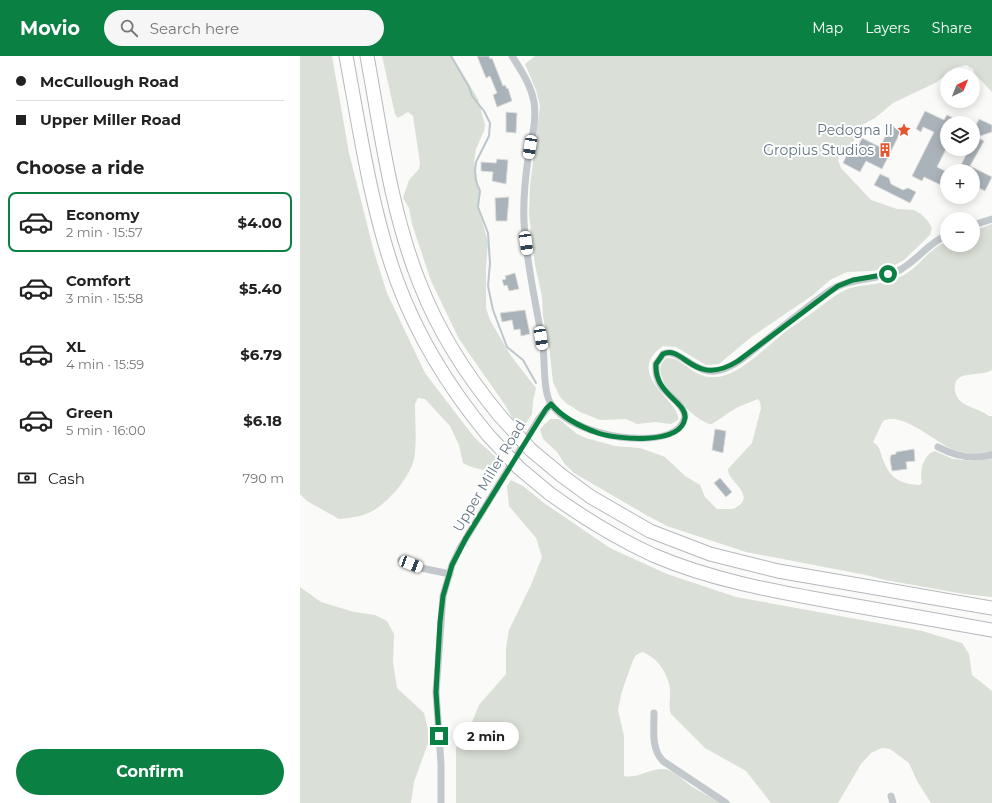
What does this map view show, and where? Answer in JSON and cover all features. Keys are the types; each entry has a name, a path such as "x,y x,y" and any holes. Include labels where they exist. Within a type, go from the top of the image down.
{"highway":[{"path":"346,56 376,206 397,281 430,352 457,395 488,435 519,468 549,493 574,511 627,542 678,565 714,577 785,594 992,630"},
{"path":"367,56 398,213 418,278 442,333 455,355 500,416 531,450 591,497 638,525 682,545 710,554 778,571 992,608"}],"street":[{"path":"512,56 526,79 534,103 534,121 525,189 524,223 543,349 547,392 551,404 568,418 588,429 606,435 646,438 672,433 682,424 685,415 681,406 666,393 658,379 656,364 663,354 674,353 703,370 717,371 726,368 747,355 830,291 844,283 888,274 899,270 910,263 933,242 940,238"},
{"path":"980,223 992,219"},
{"name":"Upper Miller Road","path":"441,803 441,764 436,692 442,608 450,574 466,538 538,420 551,404"},
{"path":"938,447 964,457 982,458 992,455"},
{"path":"401,560 421,568 450,574"},
{"path":"654,713 654,745 657,756 726,803"}],"shaded area":[{"path":"300,56 332,56 349,153 374,252 387,293 425,373 474,437 499,460 501,467 492,470 482,470 463,463 459,445 450,426 425,399 418,398 415,404 416,439 414,459 412,467 402,483 381,506 373,511 360,516 339,519 307,501 300,494"},
{"path":"382,56 452,56 478,99 485,125 476,149 474,161 479,191 479,210 488,242 486,308 490,320 511,356 536,388 532,414 525,425 514,421 505,405 459,339 431,281 412,224 409,208 403,198 409,180 419,169 420,163 413,116 408,112 398,118 395,114"},
{"path":"535,56 992,56 992,92 980,79 980,68 971,68 966,65 954,68 940,68 940,80 937,82 893,103 875,118 860,126 856,138 840,155 838,160 841,168 871,200 897,209 914,210 921,214 932,228 930,235 904,260 893,266 872,271 847,272 830,280 813,295 750,338 719,364 706,365 676,347 663,346 652,357 649,367 651,377 672,405 677,413 678,420 671,424 655,422 637,424 626,419 600,420 580,412 560,397 553,382 549,346 543,317 542,296 535,265 529,214 530,186 540,106 536,90 525,64"},
{"path":"992,224 992,370 960,377 957,380 955,387 959,400 966,405 992,416 992,453 972,454 952,449 909,424 891,419 883,421 873,442 878,447 890,473 899,481 912,484 920,485 922,482 921,474 923,464 927,456 935,451 953,459 974,461 992,459 992,597 964,594 885,580 746,552 667,526 574,473 564,463 557,452 543,439 540,429 550,419 559,419 577,434 586,438 615,446 640,448 665,457 685,476 700,485 705,497 717,509 733,509 740,504 743,499 743,494 729,474 728,469 752,443 761,408 760,402 758,399 736,408 712,424 707,423 688,409 666,387 660,369 666,358 678,360 700,375 716,377 726,375 735,371 756,357 784,333 836,295 850,288 898,278 910,271 935,248 940,246 940,252 980,252 980,228"},
{"path":"511,480 523,486 544,503 610,548 667,574 736,597 922,631 962,643 969,654 972,675 992,691 992,803 931,803 917,781 909,763 890,749 882,748 871,753 861,764 838,803 771,803 746,771 705,748 671,714 670,689 667,677 657,662 642,652 636,655 633,660 622,691 618,710 624,736 624,776 629,777 657,769 671,771 694,788 721,803 456,803 456,748 468,732 479,705 506,674 506,648 509,630 531,585 542,557 536,538 509,506 507,486"},
{"path":"300,587 321,602 354,612 375,615 387,621 394,634 393,663 397,688 424,713 430,738 414,782 411,803 300,803"}],"building":[{"path":"477,56 489,56 490,59 492,58 503,86 505,85 507,89 508,88 512,101 497,107 493,95 497,93 490,76 486,78"},
{"path":"925,111 940,118 940,156 942,156 937,167 940,168 940,185 924,177 922,181 912,176 934,132 923,127 921,132 916,129"},
{"path":"506,112 517,113 516,133 506,132"},
{"path":"980,119 992,125 992,132 980,136"},
{"path":"891,125 901,131 882,169 866,161 860,172 843,163 849,150 855,153 862,138 880,147"},
{"path":"980,139 984,141 980,148"},
{"path":"966,156 976,156 971,164 962,164"},
{"path":"497,159 508,160 506,184 492,181 493,172 481,171 481,162 496,163"},
{"path":"980,171 992,177 985,191 980,188"},
{"path":"880,174 889,178 891,184 903,190 908,188 916,192 910,203 874,185"},
{"path":"509,197 507,221 496,221 495,198"},
{"path":"515,273 519,289 509,291 507,285 504,286 502,280 506,279 505,276"},
{"path":"525,310 530,334 521,336 520,329 514,330 512,320 502,322 500,313"},
{"path":"715,429 726,431 723,453 712,450"},
{"path":"914,449 915,461 906,462 907,469 892,471 890,459 891,455 896,454 896,452"},
{"path":"720,478 732,492 726,497 714,483"}],"waterway":[{"path":"451,56 469,87 472,96 484,111 490,123 489,136 476,162 475,171 476,181 480,191 478,207 488,233 490,263 488,286 493,310 507,347 523,360 536,383"}],"place":[{"name":"Pedogna II","path":"904,130"},
{"name":"Gropius Studios","path":"885,150"}],"route":[{"path":"439,736 436,692 440,622 443,596 452,565 466,538 546,409 551,404 568,418 588,429 606,435 626,438 646,438 672,433 680,428 685,415 681,406 666,393 658,379 656,364 660,356 669,352 674,353 693,366 703,370 711,372 722,370 738,361 838,286 853,280 888,274"}]}
